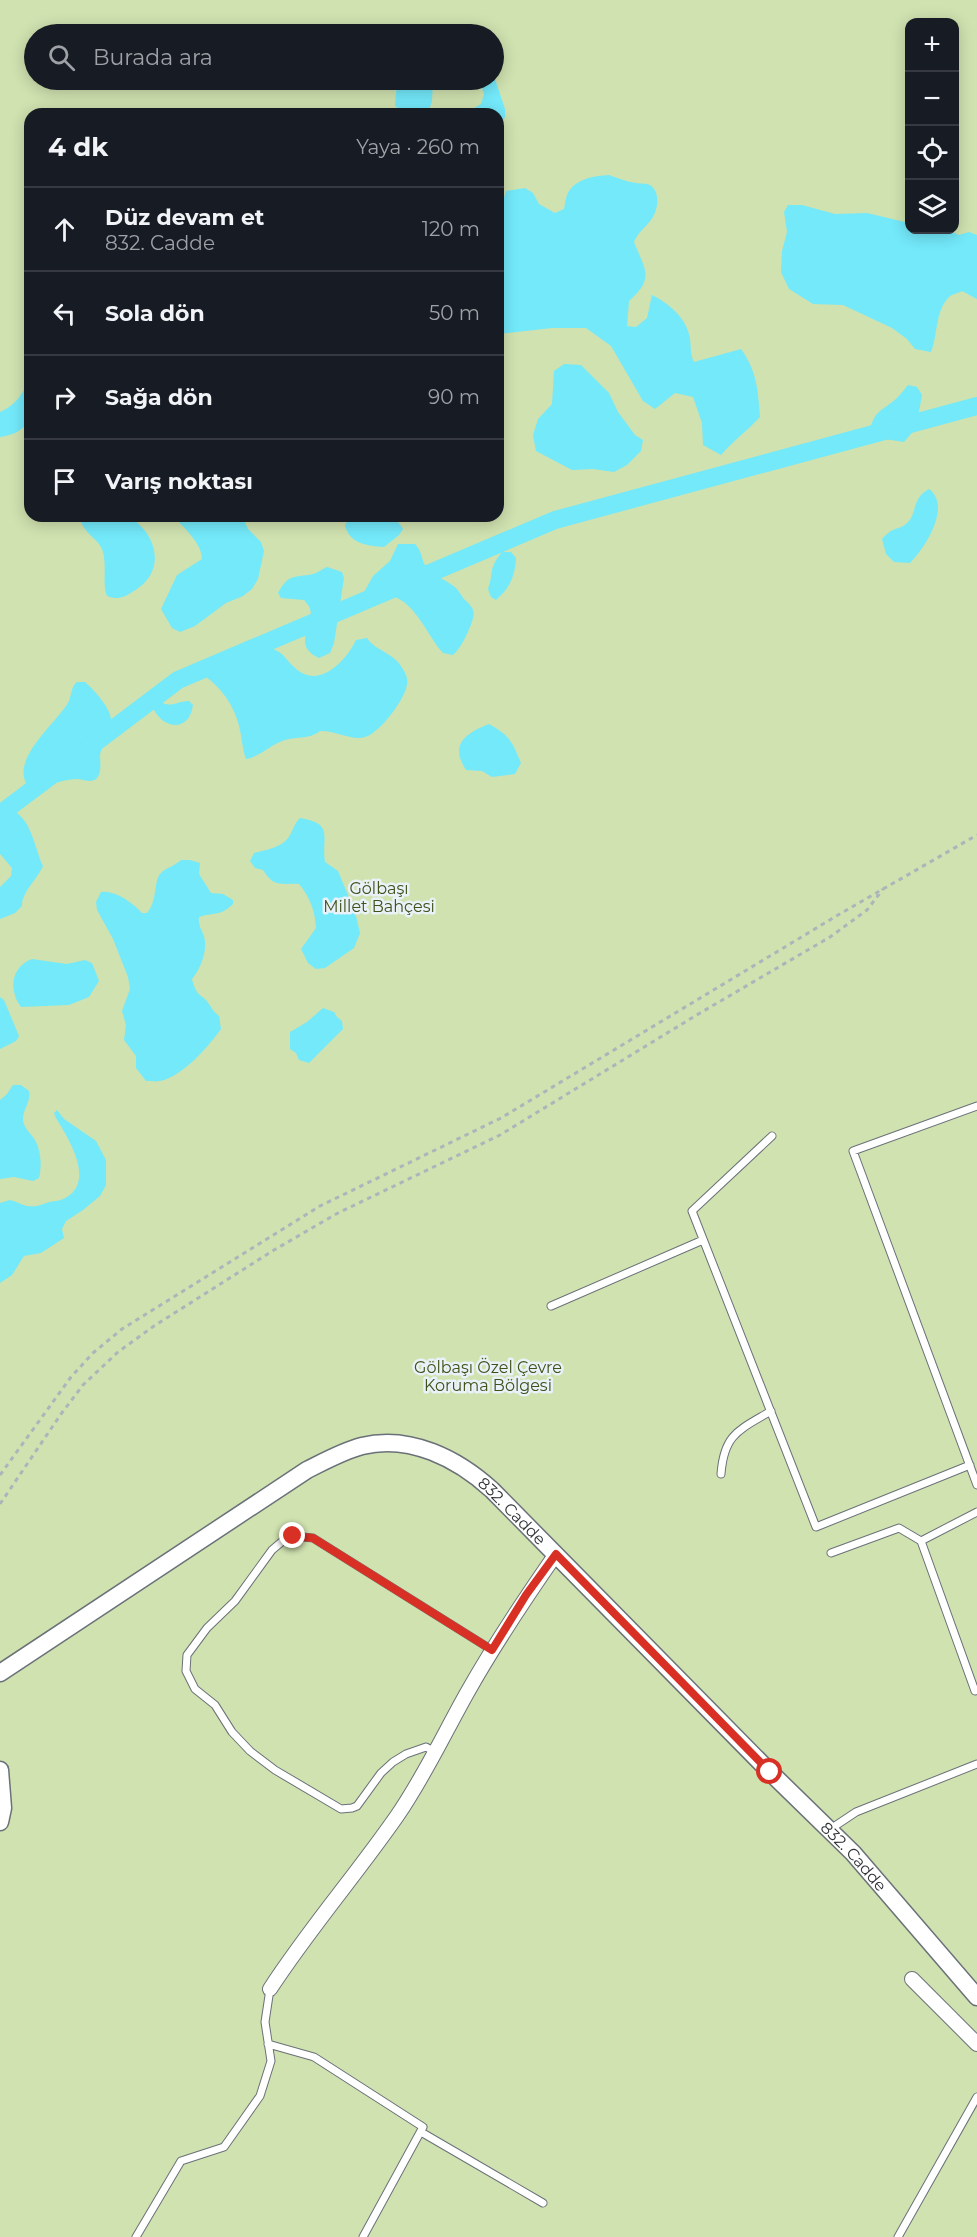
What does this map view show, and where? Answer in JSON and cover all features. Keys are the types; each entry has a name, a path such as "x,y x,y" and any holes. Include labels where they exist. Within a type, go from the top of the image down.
{"street":[{"name":"832. Cadde","path":"0,1673 307,1470 334,1456 363,1445 391,1444 417,1447 440,1454 457,1463 492,1490 853,1853 977,1997"},
{"path":"270,1989 292,1955 397,1816 492,1650 526,1595 556,1554"},
{"path":"0,1770 3,1808 0,1822"},
{"path":"912,1979 977,2044"}],"lane":[{"path":"977,1107 854,1151 977,1485"},
{"path":"772,1136 692,1211 816,1527 970,1465"},
{"path":"551,1306 704,1240"},
{"path":"721,1474 722,1455 729,1440 739,1430 771,1411"},
{"path":"921,1541 977,1512"},
{"path":"831,1554 899,1528 921,1541 975,1691"},
{"path":"435,1752 426,1747 406,1754 381,1773 357,1806 341,1809 275,1770 250,1751 232,1732 215,1705 191,1684 186,1671 187,1655 207,1628 235,1601 272,1550 285,1539 300,1536 313,1538 492,1650"},
{"path":"829,1830 856,1812 977,1764"},
{"path":"136,2237 181,2161 224,2147 260,2096 271,2061 266,2022 270,1989"},
{"path":"268,2044 314,2057 423,2127 363,2237"},
{"path":"898,2237 977,2097"},
{"path":"421,2132 543,2203"}],"path":[{"path":"0,1475 71,1377 93,1353 122,1329 320,1206 501,1118 884,888 977,835"},
{"path":"0,1504 83,1385 118,1352 154,1326 338,1212 500,1135 830,937 867,910 884,888"}],"green space":[{"name":"Gölbaşı Özel Çevre Koruma Bölgesi","path":"0,0 977,0 977,2237 0,2237"}],"water":[{"path":"396,90 433,90 430,108 397,108 395,105"},
{"path":"483,90 499,90 505,109 504,119 504,108 475,108 481,104"},
{"path":"609,175 629,182 647,184 656,192 657,207 649,223 634,242 644,267 645,280 629,301 627,326 636,327 647,318 652,295 669,306 684,322 689,334 694,362 741,349 754,373 760,417 721,455 703,445 702,423 693,397 675,393 655,409 643,401 611,346 586,328 552,328 504,333 504,198 506,191 525,188 533,193 539,204 555,213 564,209 568,193 577,183 593,177"},
{"path":"788,205 802,205 835,214 867,213 905,222 905,234 959,235 969,232 977,235 977,299 962,291 949,297 941,309 931,352 915,349 907,339 892,328 843,305 813,304 789,289 781,272 782,251 787,232 784,212"},
{"path":"564,364 581,365 609,393 618,412 635,435 643,440 641,451 627,465 614,472 593,469 572,470 536,451 533,435 538,419 552,404 554,371"},
{"path":"908,385 917,387 922,395 916,428 904,442 878,438 870,429 874,419"},
{"path":"24,388 24,427 17,432 0,437 0,412 13,404"},
{"path":"929,489 935,496 938,506 934,527 923,548 910,563 894,562 886,554 882,539 910,520 917,501"},
{"path":"81,522 136,522 139,524 146,532 154,552 155,562 146,581 123,597 107,596 103,552 100,545"},
{"path":"179,522 245,522 248,529 261,542 264,551 258,579 252,589 243,596 226,603 195,626 180,632 172,628 161,609 177,575 202,559 199,547"},
{"path":"347,522 398,522 403,529 384,547 360,543 351,536 345,525"},
{"path":"398,544 415,544 428,569 456,588 472,608 474,614 470,627 453,655 443,653 419,618 396,597 386,595 367,599 363,594 373,576 390,561"},
{"path":"502,552 511,552 516,558 513,576 505,591 496,600 491,597 488,589 493,567"},
{"path":"327,567 342,572 344,578 334,643 330,653 319,658 306,647 305,641 311,615 309,606 304,600 281,598 278,593 289,579 315,573"},
{"path":"367,638 396,660 407,679 406,690 402,698 378,729 360,738 320,731 311,736 282,741 246,759 239,726 231,704 217,686 205,676 210,666 258,650 273,649 303,674 322,675 338,664 356,640"},
{"path":"77,682 85,682 103,702 110,714 111,725 100,755 99,776 90,781 76,779 45,785 26,783 25,762 30,752 68,703"},
{"path":"159,701 170,705 189,701 193,705 186,721 174,725 161,719 156,713 152,705"},
{"path":"489,724 506,735 515,749 521,763 515,774 492,777 482,771 466,770 461,761 459,753 463,741 473,731"},
{"path":"0,808 18,814 25,821 43,866 24,895 22,906 15,913 0,919 0,887 11,876 12,868 0,854"},
{"path":"300,818 318,824 322,828 325,862 338,871 355,912 360,933 354,948 325,968 316,969 308,963 301,949 316,928 311,904 303,889 299,884 274,882 263,870 255,868 250,861 254,853 284,842"},
{"path":"181,860 200,863 199,874 211,893 223,894 233,900 233,904 224,911 199,917 205,947 201,964 192,979 198,993 219,1016 221,1029 210,1044 177,1074 160,1081 146,1081 136,1068 136,1056 124,1040 126,1025 122,1011 130,989 128,977 113,939 97,910 96,902 101,892 112,893 129,901 142,913 147,913 153,902 159,876"},
{"path":"32,959 67,964 85,960 92,963 99,981 89,997 69,1005 21,1007 13,987 14,980 19,968"},
{"path":"0,997 4,1000 19,1036 16,1041 0,1049"},
{"path":"323,1008 334,1012 342,1021 343,1029 309,1063 299,1060 296,1053 290,1049 290,1032 307,1022"},
{"path":"13,1085 21,1085 29,1091 23,1122 37,1144 41,1164 39,1178 33,1181 14,1177 0,1179 0,1100"},
{"path":"57,1110 64,1119 96,1141 106,1160 106,1185 100,1196 66,1221 62,1229 64,1238 41,1253 24,1256 12,1275 0,1283 0,1203 10,1200 25,1205 39,1206 60,1200 75,1189 79,1180 79,1169 72,1147 54,1113"}],"waterway":[{"path":"88,748 178,680 555,520 977,406"},
{"path":"0,814 56,772"}],"route":[{"path":"293,1536 313,1538 492,1650 526,1595 556,1554 770,1772"}],"park label":[{"name":"Gölbaşı Millet Bahçesi","path":"379,897"}]}
